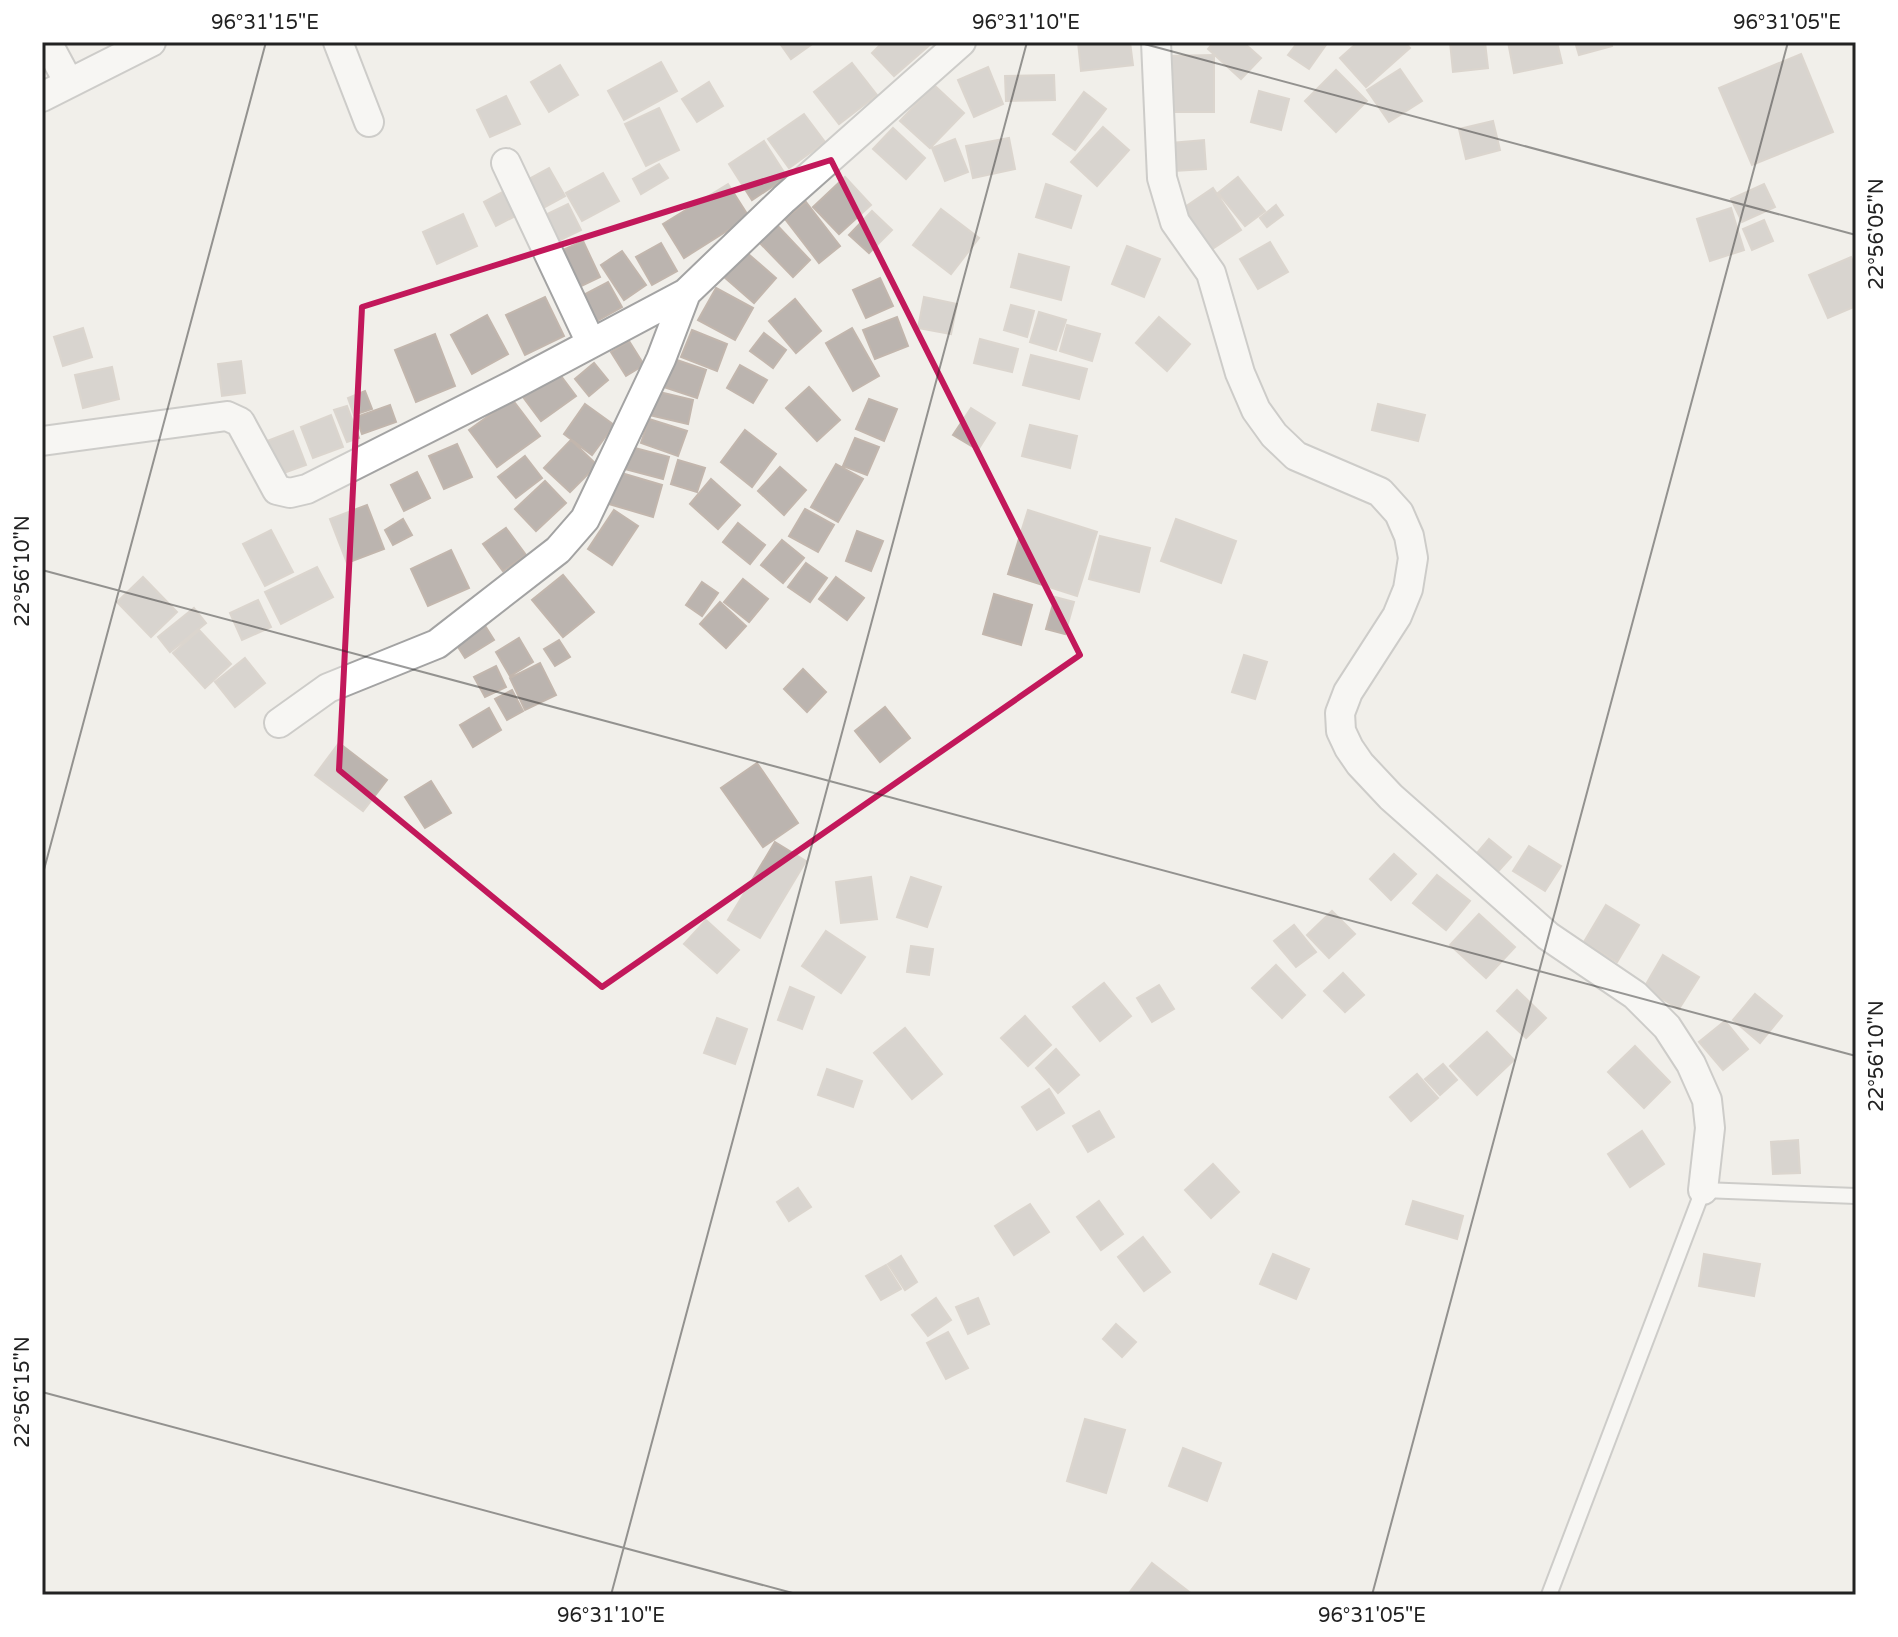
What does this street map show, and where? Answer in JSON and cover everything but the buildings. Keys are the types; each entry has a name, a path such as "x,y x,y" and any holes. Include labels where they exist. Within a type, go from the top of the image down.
{"street":[{"path":"47,42 69,83"},
{"path":"42,97 151,42"},
{"path":"338,42 369,122"},
{"path":"42,441 227,416 240,422 277,490 290,493 307,489 686,293 784,199 961,42"},
{"path":"1156,42 1162,178 1175,222 1211,273 1240,373 1256,410 1274,435 1296,456 1380,492 1399,513 1409,536 1413,558 1408,589 1397,616 1348,692 1340,713 1341,731 1349,748 1391,797 1548,936 1635,995 1667,1027 1691,1064 1707,1100 1710,1128 1703,1190"},
{"path":"506,163 591,343"},
{"path":"279,723 328,688 437,644 558,550 585,519 661,359 686,293"}],"lane":[{"path":"1549,1595 1703,1190 1856,1196"}],"highlighted area":[{"path":"831,160 1080,655 602,987 339,770 362,307"}]}
